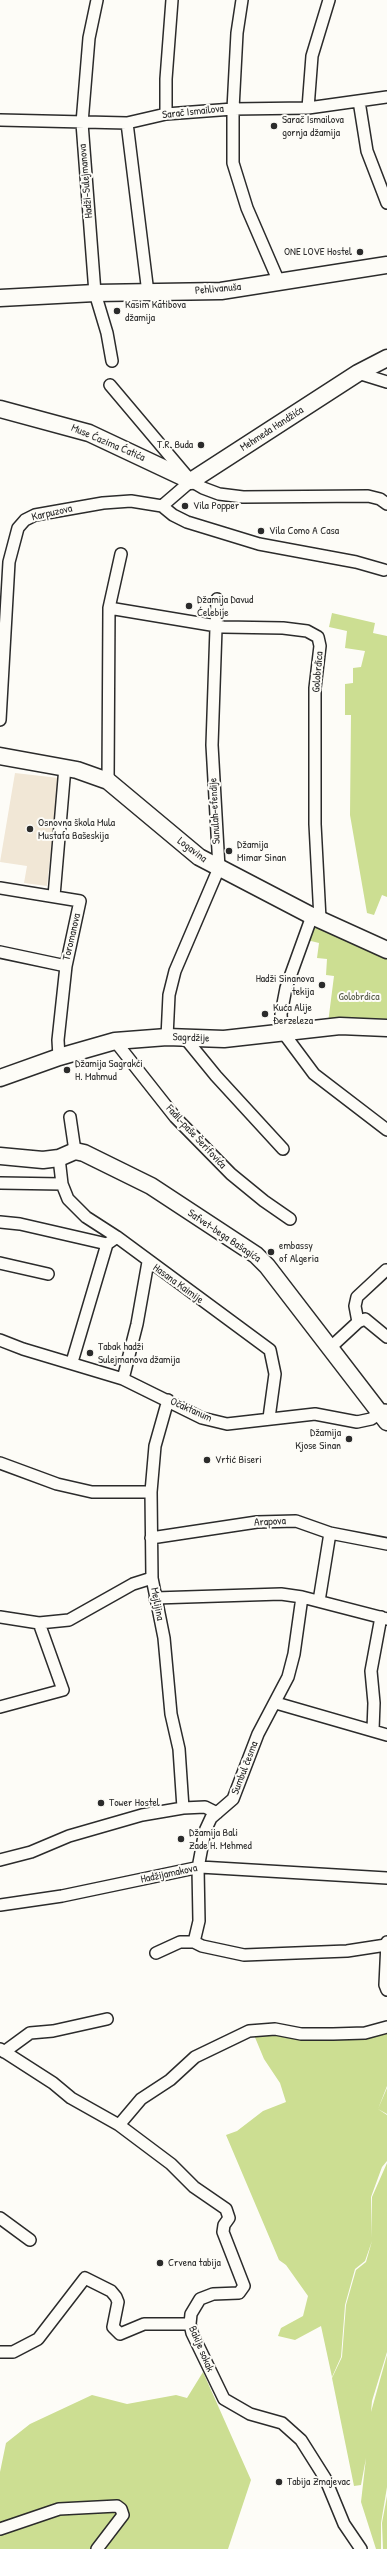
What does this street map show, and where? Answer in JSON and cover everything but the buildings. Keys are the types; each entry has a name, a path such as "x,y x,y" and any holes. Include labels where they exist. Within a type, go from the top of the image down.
{"street":[{"name":"Hadži-Sulejmanova","path":"97,0 89,38 82,123 95,293 107,333 112,361"},
{"path":"166,114 166,79 172,0"},
{"path":"242,0 237,33 233,108 233,163 247,208 279,282"},
{"path":"308,108 312,56 329,0"},
{"name":"Sarač Ismailova","path":"0,120 127,123 166,114 233,108 308,108 387,97"},
{"path":"359,101 367,151 387,203"},
{"path":"127,123 148,293"},
{"name":"Pehlivanuša","path":"0,298 95,293 221,291 387,265"},
{"name":"Mehmeda Handžića","path":"162,506 190,481 358,373 387,358"},
{"path":"358,373 387,382"},
{"path":"110,385 190,481 219,494 242,496 368,496 380,499 387,504"},
{"name":"Muse Ćazima Ćatića","path":"0,409 89,433 190,481"},
{"name":"Karpuzova","path":"0,720 8,562 14,538 24,520 47,512 103,503 131,501 162,506"},
{"path":"162,506 173,515 187,522 259,544 356,562 384,570"},
{"path":"108,781 109,608 121,554"},
{"name":"Sunulah-efendije","path":"167,1037 169,995 175,971 219,868 212,745 214,626 217,599"},
{"name":"Golobrdica","path":"109,608 214,626 283,628 307,631 318,637 320,646 315,688 316,917"},
{"name":"Logavina","path":"0,756 65,767 95,775 108,781 199,857 316,917 387,950"},
{"path":"0,888 54,896 65,767"},
{"name":"Toromanova","path":"54,896 80,901 66,966 58,1040 59,1057"},
{"path":"316,917 286,988 281,1014 282,1031 314,1074 387,1130"},
{"path":"0,952 66,966"},
{"name":"Sagrdžije","path":"0,1078 59,1057 115,1041 167,1037 224,1039 282,1031 340,1026 387,1028"},
{"path":"185,1038 216,1076 283,1149"},
{"name":"Fadil-paše Šerifovića","path":"115,1041 175,1118 231,1174 264,1202 290,1219"},
{"path":"0,1156 43,1160 59,1158 75,1151 70,1117"},
{"name":"Safvet-bega Bašagića","path":"75,1151 94,1157 151,1186 256,1255 385,1414"},
{"name":"Hasana Kaimije","path":"59,1158 62,1184 68,1199 86,1217 117,1237 148,1262 270,1350 274,1362 275,1374 269,1418"},
{"path":"0,1183 62,1184"},
{"path":"0,1222 20,1224 107,1244"},
{"path":"72,1362 107,1244 117,1237"},
{"path":"123,1379 137,1324 148,1262"},
{"path":"0,1263 48,1274"},
{"path":"358,1322 355,1306 358,1297 386,1270"},
{"path":"331,1347 358,1322 365,1319 387,1337"},
{"name":"Očaktanum","path":"0,1340 23,1349 72,1362 123,1379 202,1418 227,1424 269,1418 315,1414 357,1422 385,1414"},
{"name":"Mejlijina","path":"168,1400 155,1446 151,1492 152,1578 164,1638 171,1714 180,1749 183,1808"},
{"path":"0,1463 57,1484 92,1492 151,1492"},
{"name":"Arapova","path":"151,1538 257,1522 296,1521 330,1533 387,1544"},
{"path":"319,1601 330,1533"},
{"path":"0,1617 38,1623 69,1620 133,1584 152,1578"},
{"path":"155,1598 281,1594 302,1597 384,1618 372,1671 374,1703 373,1730"},
{"name":"Sumbul česma","path":"194,1942 199,1920 198,1868 205,1831 217,1813 233,1799 258,1734 276,1703 288,1677 294,1654 302,1597"},
{"path":"0,1707 63,1690 38,1623"},
{"path":"276,1703 387,1735"},
{"path":"0,1860 31,1852 69,1836 142,1815 183,1808 205,1807 217,1813"},
{"name":"Hadžijamakova","path":"0,1905 62,1896 198,1868 387,1878"},
{"path":"156,1953 180,1942 194,1942 202,1946 244,1955 347,1951 387,1943 385,1985 387,1990"},
{"name":"Bakije sokak","path":"107,2019 53,2031 30,2033 2,2051 53,2083 71,2098 119,2125 171,2164 194,2187 228,2213 223,2232 244,2281 243,2289 239,2293 213,2294 202,2298 193,2309 190,2324 224,2399 250,2414 282,2423 291,2429 310,2452 325,2478 344,2524 361,2549"},
{"path":"119,2125 141,2099 170,2080 195,2057 220,2043 249,2032 276,2029 301,2034 355,2034 387,2027"},
{"path":"0,2218 30,2240"},
{"path":"0,2352 13,2352 38,2339 85,2278 111,2291 116,2296 118,2302 113,2327 120,2334 144,2324 190,2324"},
{"path":"0,2529 59,2509 117,2506 121,2509 122,2515 97,2549"}],"shaded area":[{"name":"Osnovna škola Mula Mustafa Bašeskija","path":"15,773 59,778 47,886 24,883 27,866 0,862"}],"green space":[{"path":"332,613 375,623 373,633 387,636 387,897 382,895 374,915 367,913 350,815 351,715 345,715 345,684 353,683 353,668 361,667 365,651 345,648 347,631 329,627"},
{"name":"Golobrdica","path":"314,923 387,955 387,1026 328,1023 334,976 326,975 327,959 317,958 319,943 307,940"},
{"path":"387,2030 387,2086 378,2109 387,2115 387,2161 382,2167 371,2197 372,2238 372,2197 387,2163 387,2352 372,2401 371,2412 387,2355 387,2487 381,2523 381,2549 376,2549 361,2502 366,2458 361,2485 354,2486 332,2378 342,2357 346,2305 356,2270 366,2262 372,2241 365,2261 355,2269 345,2305 341,2357 332,2377 321,2326 295,2340 278,2336 281,2328 303,2316 308,2296 286,2265 279,2260 226,2135 237,2131 263,2111 286,2102 280,2083 264,2059 254,2035"},
{"path":"387,2088 387,2114 378,2109"},
{"path":"203,2372 251,2480 228,2549 0,2549 0,2472 6,2443 30,2424 92,2395 127,2404 176,2395 187,2398"},
{"path":"387,2496 387,2549 383,2549 382,2523"}],"place":[{"name":"Sarač Ismailova gornja džamija","path":"274,126"},
{"name":"ONE LOVE Hostel","path":"360,252"},
{"name":"Kasim Katibova džamija","path":"117,311"},
{"name":"T.R. Buda","path":"201,445"},
{"name":"Vila Popper","path":"185,506"},
{"name":"Vila Como A Casa","path":"261,531"},
{"name":"Džamija Davud Ćelebije","path":"189,606"},
{"name":"Osnovna škola Mula Mustafa Bašeskija","path":"30,829"},
{"name":"Džamija Mimar Sinan","path":"229,851"},
{"name":"Hadži Sinanova tekija","path":"322,985"},
{"name":"Kuća Alije Đerzeleza","path":"265,1014"},
{"name":"Džamija Sagrakći H. Mahmud","path":"67,1070"},
{"name":"embassy of Algeria","path":"271,1252"},
{"name":"Tabak hadži Sulejmanova džamija","path":"90,1353"},
{"name":"Džamija Kjose Sinan","path":"349,1439"},
{"name":"Vrtić Biseri","path":"207,1460"},
{"name":"Tower Hostel","path":"101,1803"},
{"name":"Džamija Bali Zade H. Mehmed","path":"181,1839"},
{"name":"Crvena tabija","path":"160,2263"},
{"name":"Tabija Zmajevac","path":"279,2482"}]}
